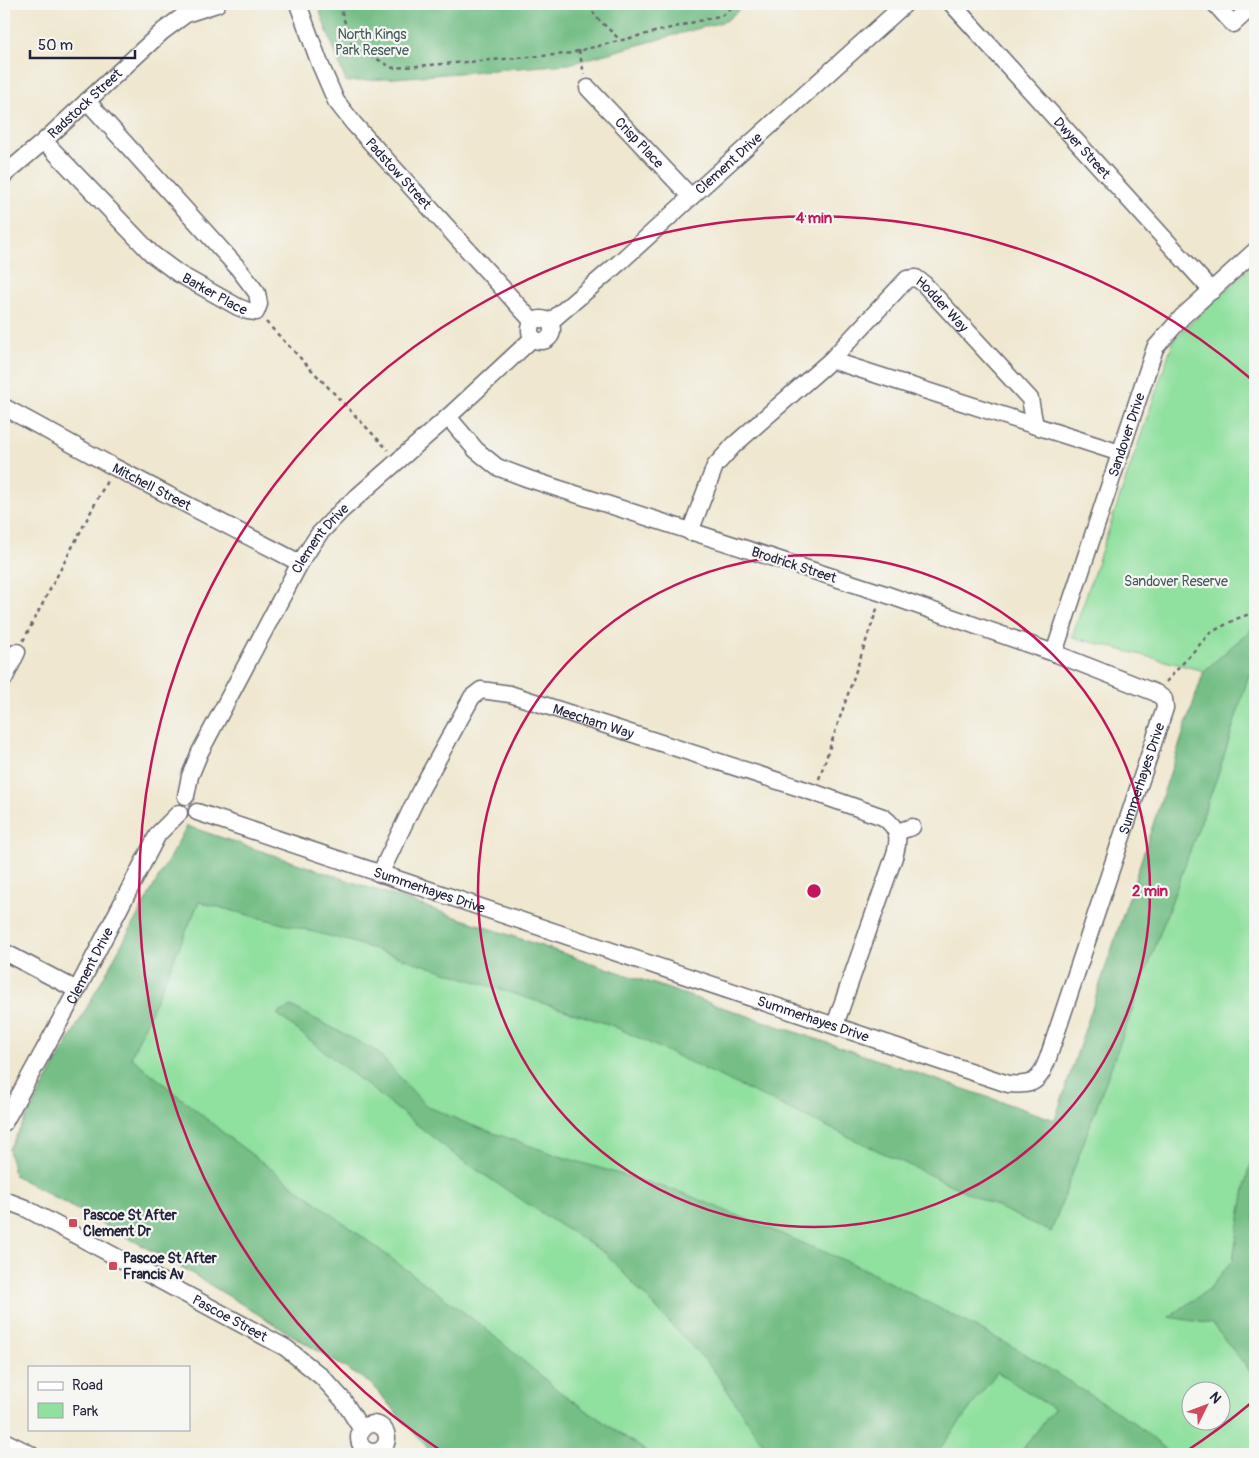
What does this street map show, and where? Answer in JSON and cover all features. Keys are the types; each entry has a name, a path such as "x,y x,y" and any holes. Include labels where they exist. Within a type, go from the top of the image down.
{"street":[{"name":"Radstock Street","path":"4,175 44,141 163,31 186,14 217,4"},
{"name":"Padstow Street","path":"298,4 336,101 354,124 539,327"},
{"name":"Clement Drive","path":"186,796 190,776 200,752 300,562 319,534 342,510 448,417 539,327 620,262 906,4"},
{"name":"Dwyer Street","path":"952,4 1212,291"},
{"path":"1215,4 1233,24 1254,4"},
{"name":"Crisp Place","path":"588,88 691,197"},
{"name":"Barker Place","path":"44,141 152,254 179,274 238,307 256,312 259,304 258,294 238,268 87,101"},
{"name":"Sandover Drive","path":"1054,653 1155,348 1182,317 1255,251"},
{"name":"Hodder Way","path":"690,532 714,466 734,445 831,360 907,279 916,278 937,296 1030,399 1035,426"},
{"path":"831,360 1120,453"},
{"name":"Mitchell Street","path":"4,407 114,467 300,562"},
{"name":"Brodrick Street","path":"448,417 476,450 497,467 690,532 882,593 1054,653 1156,692"},
{"path":"4,679 10,655"},
{"name":"Meecham Way","path":"380,874 424,782 472,697 481,690 510,694 815,793 884,817 904,830 835,1025"},
{"name":"Summerhayes Drive","path":"197,812 1008,1084 1024,1085 1035,1081 1042,1075 1048,1058 1165,708 1164,699 1156,692"},
{"path":"186,796 192,796 197,800 199,806 197,812 187,818 178,813 176,807 178,801 186,796"},
{"name":"Clement Drive","path":"4,1123 77,990 158,834 178,813"},
{"path":"4,952 77,990"},
{"name":"Pascoe Street","path":"4,1188 25,1208"},
{"name":"Pascoe Street","path":"4,1200 25,1208 286,1348 322,1377 343,1400 372,1443 396,1454"},
{"path":"4,1441 30,1454"},
{"path":"349,1454 372,1443"}],"path":[{"path":"339,4 352,44 393,68 566,54 723,15 736,4"},
{"path":"590,4 594,16 620,40"},
{"path":"579,50 588,88"},
{"path":"256,312 398,461"},
{"path":"10,655 114,467"},
{"path":"815,793 882,593"},
{"path":"1156,692 1210,633 1236,619 1255,612"}],"green space":[{"name":"North Kings Park Reserve","path":"317,4 746,4 726,21 569,64 346,82"},
{"name":"Sandover Reserve","path":"1255,263 1255,1454 433,1454 370,1383 183,1268 14,1175 9,1149 187,826 1055,1120 1204,671 1072,637 1174,339"},
{"path":"1255,626 1255,655 1220,769 1051,1232 611,1025 352,942 199,902 131,1057 231,1139 482,1326 560,1392 650,1454 433,1454 370,1383 183,1268 14,1175 9,1149 187,826 1055,1120 1204,671"},
{"path":"291,1006 376,1051 426,1106 471,1125 559,1156 683,1193 858,1266 1019,1350 1133,1422 1171,1454 1019,1454 1054,1409 997,1372 936,1454 777,1454 760,1440 713,1369 605,1253 459,1158 277,1014"},
{"path":"1255,1156 1255,1377 1212,1324 1169,1317 1209,1289 1233,1259 1248,1171"}],"place":[{"name":"Pascoe St After Clement Dr","path":"73,1223"},
{"name":"Pascoe St After Francis Av","path":"113,1266"}]}
